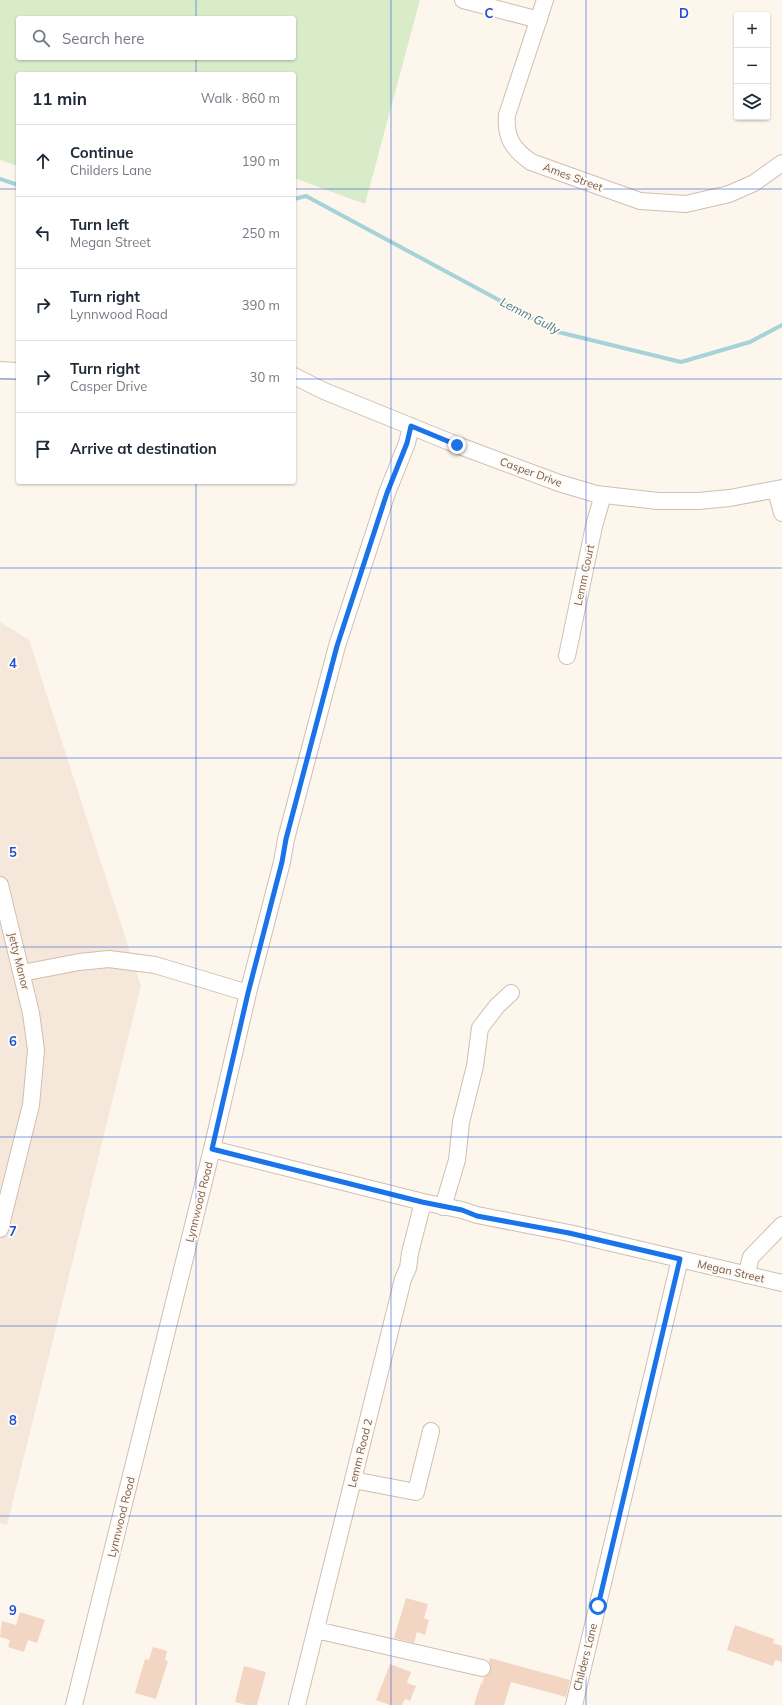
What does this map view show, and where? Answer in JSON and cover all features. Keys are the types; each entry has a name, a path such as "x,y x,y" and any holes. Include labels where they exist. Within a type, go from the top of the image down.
{"street":[{"path":"464,0 539,20"},
{"name":"Ames Street","path":"545,0 507,115 506,127 510,140 519,152 531,162 640,201 686,204 729,194 754,183 782,163"},
{"path":"0,370 16,371"},
{"name":"Casper Drive","path":"296,377 324,391 457,445 559,483 603,495 658,501 698,500 730,498 779,489"},
{"name":"Lynnwood Road","path":"74,1705 212,1149 248,993 282,862 286,839 322,696 359,576 387,493 407,443 411,426"},
{"path":"779,489 782,513"},
{"name":"Lemm Court","path":"567,656 594,526 603,495"},
{"name":"Jetty Manor","path":"0,885 31,1013 36,1050 31,1105 0,1229"},
{"path":"22,973 79,962 109,959 155,965 248,993"},
{"path":"443,1207 457,1160 461,1122 475,1066 480,1028 497,1006 512,993"},
{"name":"Megan Street","path":"212,1149 422,1202 462,1210 477,1216 569,1233 782,1283"},
{"name":"Lemm Road 2","path":"297,1705 403,1279 408,1268 422,1202"},
{"path":"746,1275 751,1257 782,1225"},
{"name":"Childers Lane","path":"574,1705 680,1259"},
{"path":"353,1480 416,1492 431,1431"},
{"path":"316,1630 482,1668"}],"shaded area":[{"path":"0,622 29,640 141,986 7,1525 0,1523"}],"green space":[{"path":"0,0 420,0 365,204 296,179 296,72 16,72 16,165 0,160"}],"building":[{"path":"406,1598 428,1604 424,1618 429,1620 425,1635 417,1632 414,1643 394,1638"},
{"path":"20,1612 45,1620 37,1643 28,1640 24,1652 8,1647 10,1640 0,1637 2,1621 16,1625"},
{"path":"735,1625 774,1639 773,1643 782,1646 782,1662 775,1660 773,1666 727,1650"},
{"path":"153,1647 167,1651 165,1660 168,1661 156,1699 135,1693 145,1659 149,1660"},
{"path":"490,1658 570,1680 566,1697 511,1682 504,1705 474,1705 481,1683 482,1684 484,1677 491,1670 489,1661"},
{"path":"390,1664 411,1672 407,1683 416,1686 410,1701 405,1699 402,1705 390,1705 376,1700"},
{"path":"244,1666 266,1672 257,1705 247,1705 235,1702"}],"waterway":[{"name":"Lemm Gully","path":"0,179 16,184"},
{"name":"Lemm Gully","path":"296,198 306,196 558,332 681,362 750,342 782,325"}],"route":[{"path":"457,445 411,426 407,443 387,493 359,576 322,696 312,742 286,839 282,862 248,993 212,1149 422,1202 462,1210 477,1216 569,1233 680,1259 598,1606"}]}
